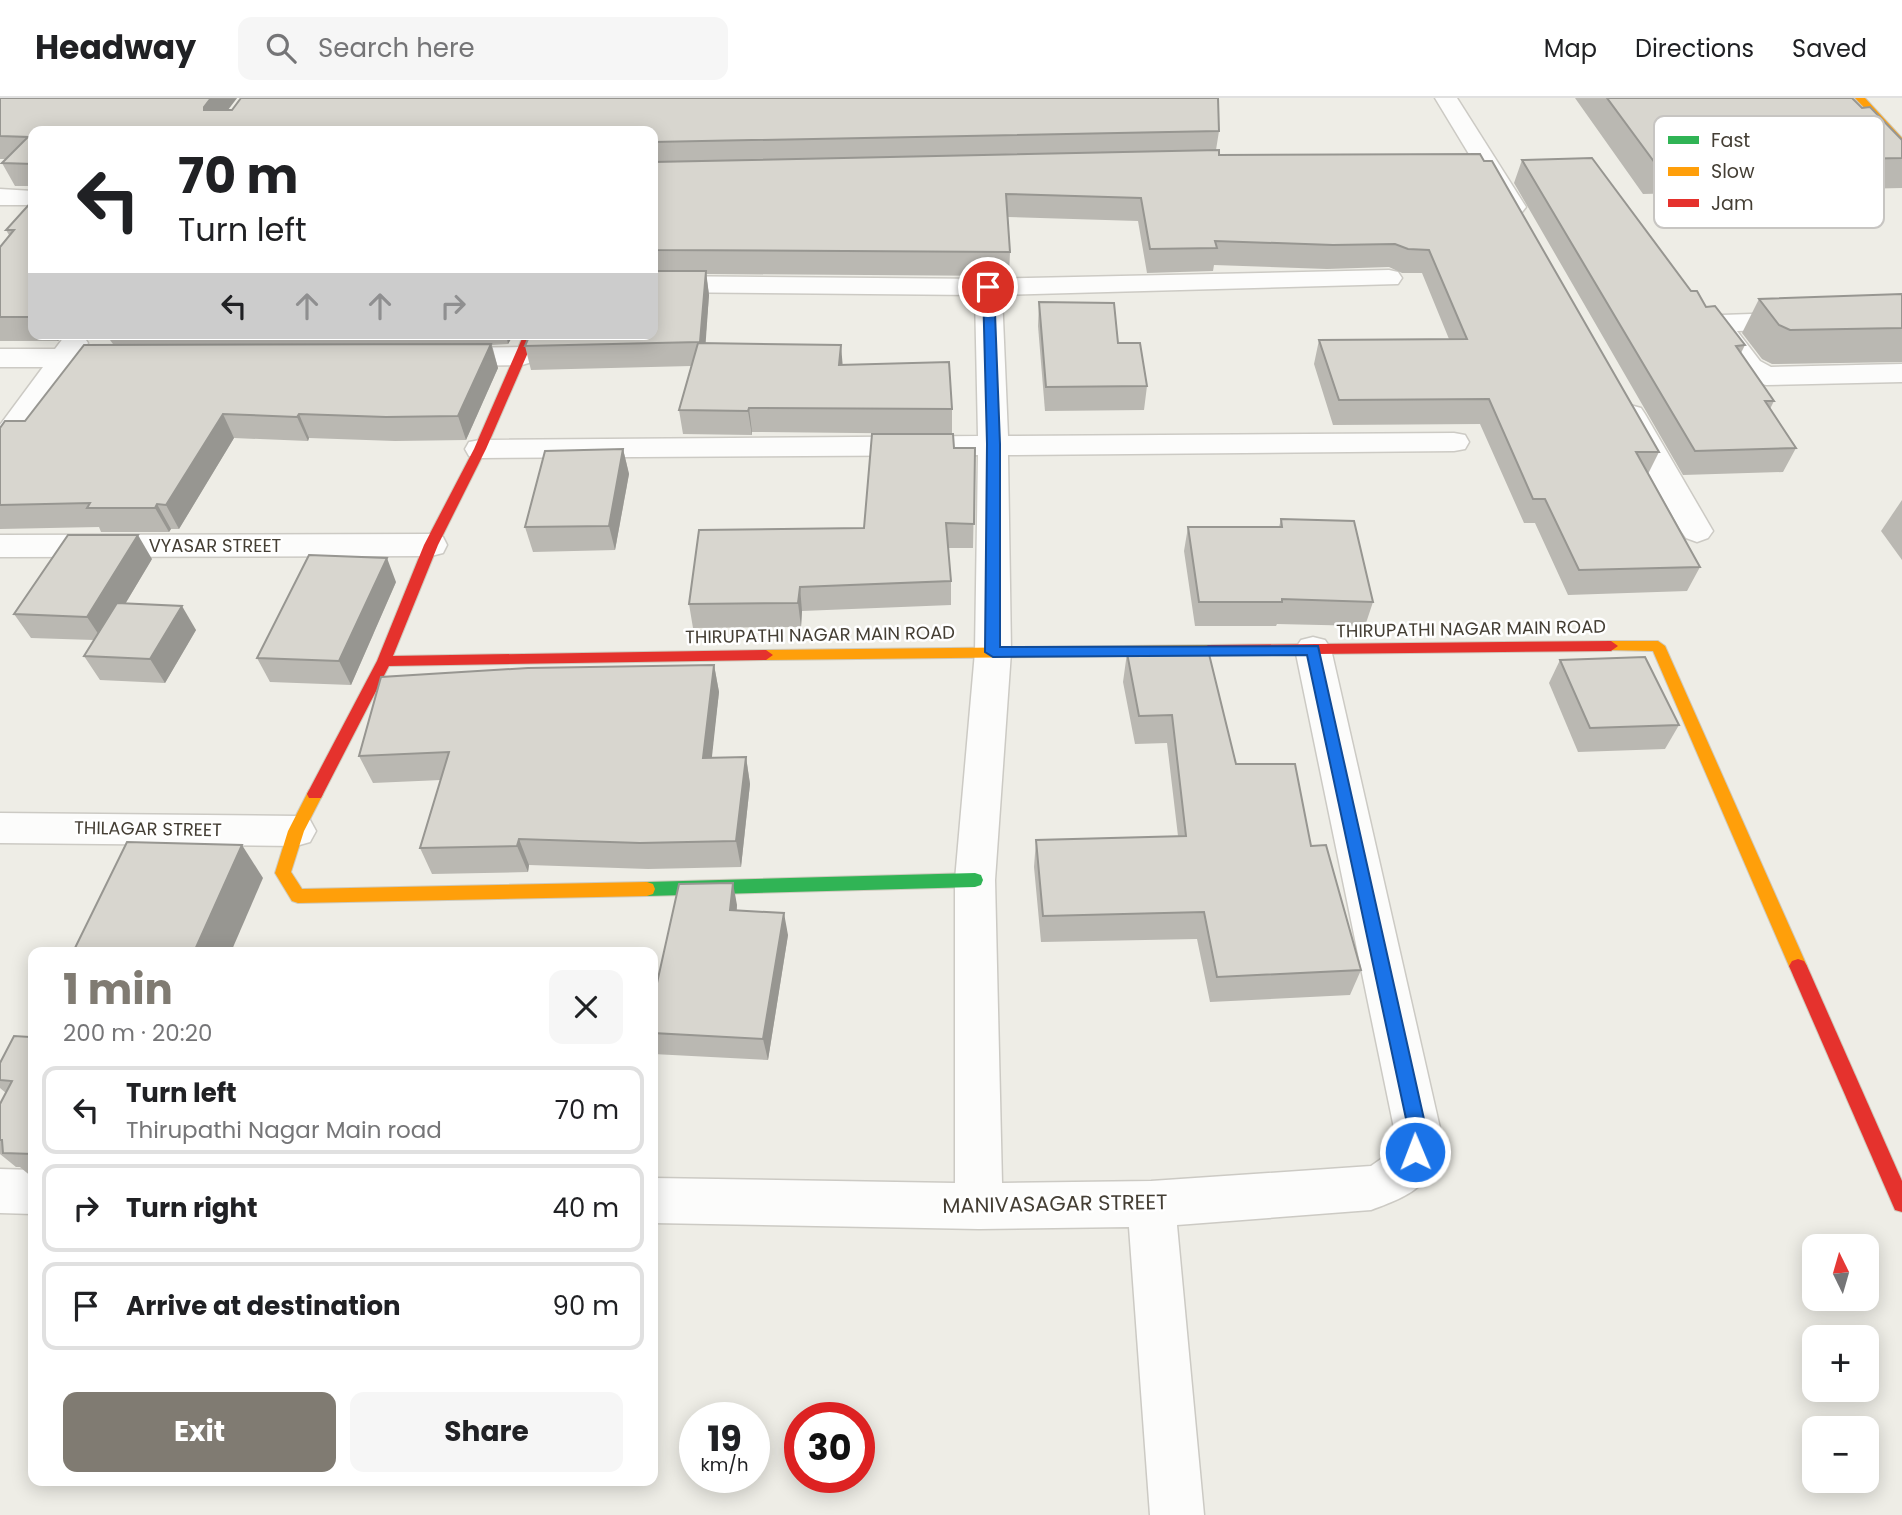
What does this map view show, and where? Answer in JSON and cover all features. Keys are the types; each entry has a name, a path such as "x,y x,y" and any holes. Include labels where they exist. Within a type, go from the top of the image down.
{"street":[{"path":"1446,98 1485,158 1526,230"},
{"path":"1860,98 1876,116"},
{"path":"1884,124 1902,144"},
{"path":"1457,159 1485,158"},
{"path":"0,197 28,198"},
{"path":"658,284 988,287 1389,278"},
{"path":"979,1206 975,880 993,652 993,444 988,287"},
{"path":"1902,317 1722,323 1720,327 1750,367 1766,376 1902,373"},
{"path":"0,447 76,340"},
{"path":"411,357 526,345 481,449 431,545 384,661 296,831 283,873 298,896 975,880"},
{"path":"0,358 147,358"},
{"path":"1615,387 1696,531"},
{"path":"481,449 1454,442"},
{"name":"VYASAR STREET","path":"0,546 431,545"},
{"name":"THIRUPATHI NAGAR MAIN ROAD","path":"384,661 1658,646 1902,1203"},
{"name":"MANIVASAGAR STREET","path":"658,1201 979,1206 1151,1204 1371,1188 1395,1180 1409,1168 1415,1152 1417,1128 1313,649"},
{"name":"THILAGAR STREET","path":"0,828 296,831"},
{"path":"0,1191 28,1192"},
{"path":"1151,1204 1177,1515"}],"building":[{"path":"0,98 211,98 204,110 232,110 241,98 1218,98 1219,131 658,142 658,126 28,126 28,137 0,136"},
{"path":"1607,98 1852,98 1862,108 1870,107 1879,116 1654,116 1654,162"},
{"path":"1884,121 1902,140 1902,158 1884,158"},
{"path":"28,137 28,164 2,163"},
{"path":"1219,150 1219,155 1480,154 1484,161 1492,161 1659,452 1636,452 1700,567 1579,570 1545,499 1533,499 1489,399 1339,400 1319,340 1467,339 1429,250 1408,249 1395,244 1215,241 1217,248 1150,249 1141,198 1006,194 1010,252 658,250 658,162"},
{"path":"1592,158 1691,291 1697,291 1706,307 1715,306 1745,345 1736,346 1774,401 1765,401 1796,448 1695,451 1522,160"},
{"path":"28,206 28,317 0,317 0,247 14,230 6,230"},
{"path":"658,271 706,271 700,342 525,346 528,340 658,340"},
{"path":"1902,294 1902,328 1790,330 1779,325 1759,299"},
{"path":"1039,302 1114,303 1118,343 1140,343 1147,386 1046,387"},
{"path":"698,343 841,345 839,365 949,362 952,409 679,410"},
{"path":"491,344 458,416 299,414 297,417 223,414 166,505 157,504 155,508 87,508 90,503 0,505 0,428 5,421 25,421 84,345"},
{"path":"872,434 953,434 954,448 975,448 974,524 946,523 951,581 800,587 798,603 689,604 699,530 864,528"},
{"path":"623,449 609,526 525,527 545,451"},
{"path":"1281,519 1354,521 1373,602 1282,599 1282,602 1199,602 1188,527 1282,527"},
{"path":"68,535 138,535 87,617 14,614"},
{"path":"309,555 387,558 339,661 257,658"},
{"path":"117,603 182,606 150,659 84,656"},
{"path":"1208,650 1236,764 1295,764 1311,846 1326,845 1361,970 1217,977 1204,912 1043,916 1036,840 1186,836 1172,715 1139,716 1127,653"},
{"path":"1645,657 1679,725 1590,728 1560,660"},
{"path":"714,665 703,758 746,757 736,841 640,843 519,839 517,846 420,848 449,752 359,756 381,677 528,668"},
{"path":"127,842 242,845 196,947 75,947"},
{"path":"733,883 730,910 784,913 763,1039 658,1033 658,978 679,884"},
{"path":"14,1036 28,1037 28,1154 3,1153 0,1140 0,1104 12,1081 0,1080 0,1063"}],"traffic: fast":[{"path":"647,889 975,880"}],"traffic: slow":[{"path":"1860,98 1876,116"},
{"path":"1884,124 1902,144"},
{"path":"1611,646 1658,646 1798,966"},
{"path":"766,655 1208,650"},
{"path":"315,794 296,831 283,873 298,896 647,889"}],"traffic: jam":[{"path":"315,794 384,661 431,545 480,449 527,340"},
{"path":"1208,650 1611,646"},
{"path":"384,661 766,655"},
{"path":"1798,966 1902,1203"}],"route":[{"path":"988,287 993,444 993,652 1313,649 1417,1128 1415,1152"}]}
